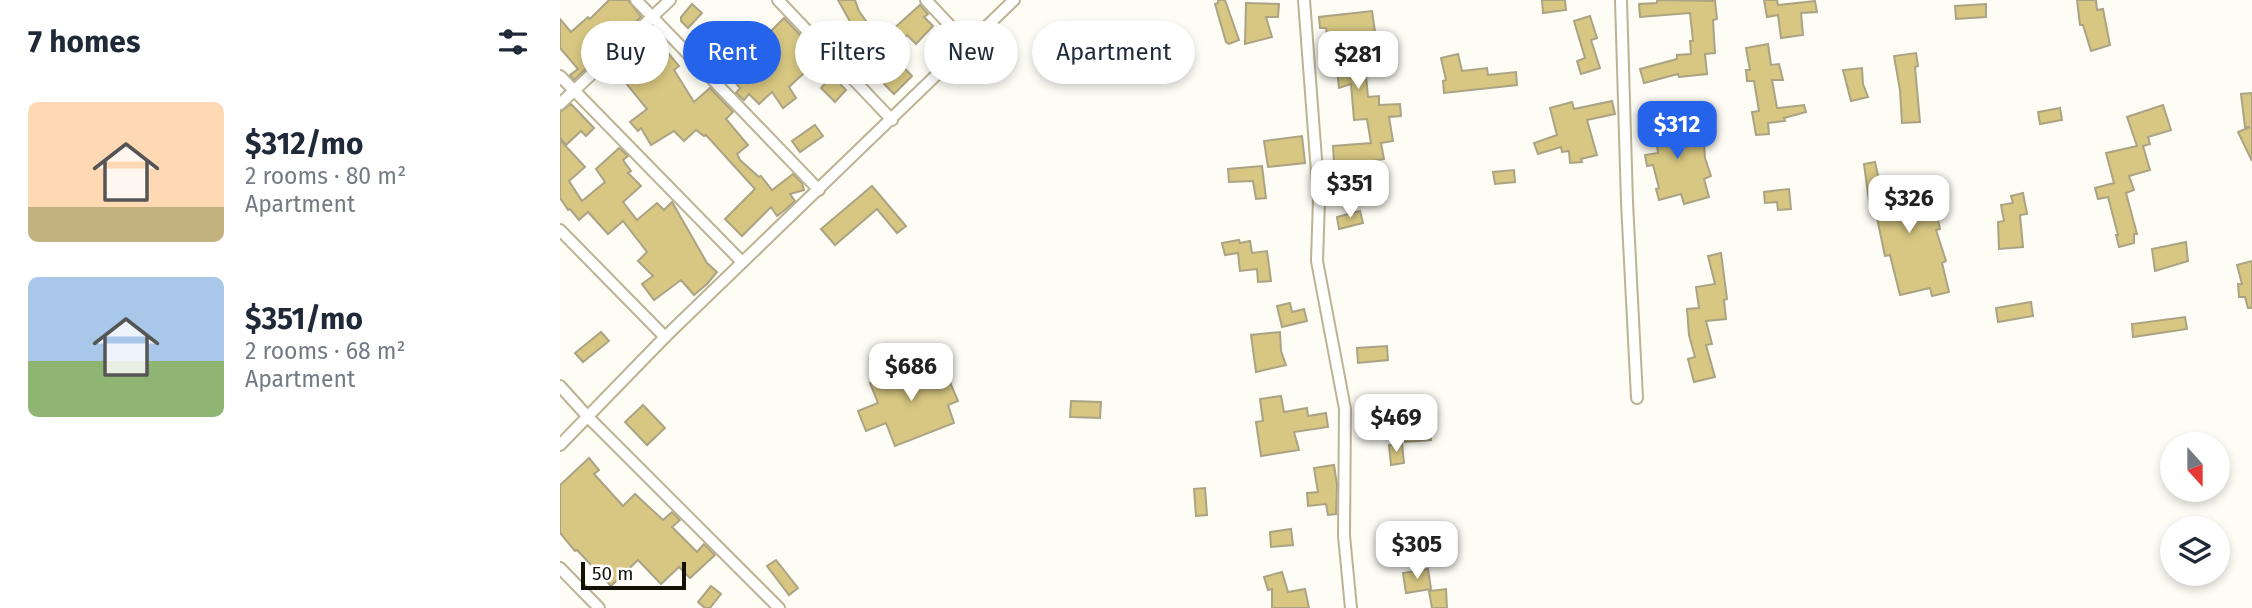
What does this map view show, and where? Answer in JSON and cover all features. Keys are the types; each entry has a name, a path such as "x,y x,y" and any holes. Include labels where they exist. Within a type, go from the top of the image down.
{"street":[{"path":"636,0 819,190"},
{"path":"560,104 670,0"},
{"path":"778,0 892,120"},
{"path":"926,0 946,21"},
{"path":"992,21 1014,0"},
{"path":"1304,0 1319,199 1317,261 1345,409 1344,536 1351,608"},
{"path":"1621,0 1627,202 1637,398"},
{"path":"560,76 742,262"},
{"path":"560,445 664,337 928,84"},
{"path":"560,230 664,337"},
{"path":"560,386 779,608"},
{"path":"560,568 599,608"}],"building":[{"path":"609,0 628,0 641,17 637,21 583,21 588,17 590,19"},
{"path":"838,0 855,0 866,21 850,21"},
{"path":"1218,0 1225,0 1239,40 1229,44 1226,42 1215,4"},
{"path":"1542,0 1565,0 1566,10 1543,13"},
{"path":"1657,0 1715,1 1715,53 1705,54 1707,74 1679,77 1678,74 1644,83 1640,69 1677,59 1677,55 1691,54 1690,41 1693,41 1690,13 1640,17 1639,4 1657,3"},
{"path":"1764,0 1777,0 1778,5 1815,1 1817,12 1801,13 1803,35 1781,38 1778,15 1767,17"},
{"path":"2077,0 2096,0 2097,10 2103,9 2110,45 2091,51 2083,25 2080,25"},
{"path":"1246,3 1279,4 1278,17 1266,17 1272,37 1245,44"},
{"path":"692,4 702,13 695,21 683,23 681,17"},
{"path":"1986,4 1986,17 1956,19 1955,6"},
{"path":"920,5 928,14 924,17 928,21 924,21 924,36 916,44 910,38 910,21 902,21"},
{"path":"1372,11 1378,53 1389,52 1390,64 1380,65 1381,75 1366,76 1368,97 1379,96 1379,105 1400,104 1401,116 1389,117 1393,141 1381,143 1384,159 1356,164 1359,180 1327,187 1325,174 1331,173 1328,163 1334,162 1333,146 1371,143 1367,119 1354,120 1351,84 1339,88 1335,48 1329,49 1326,28 1320,28 1319,17"},
{"path":"1590,16 1597,38 1591,40 1600,68 1581,74 1577,61 1585,58 1574,21"},
{"path":"784,18 795,30 795,81 789,87 796,98 783,108 772,92 759,104 749,94 744,100 736,93 740,88 737,84 781,84 781,21"},
{"path":"560,19 571,32 581,23 581,73 574,80 570,75 578,69 560,48"},
{"path":"1768,44 1771,65 1779,64 1783,80 1772,80 1777,108 1804,105 1806,112 1784,118 1785,121 1768,123 1769,134 1756,135 1752,112 1759,111 1754,81 1747,81 1746,70 1750,70 1746,48"},
{"path":"1916,53 1920,122 1902,123 1894,56"},
{"path":"669,54 679,66 674,70 694,102 710,88 733,112 726,119 748,145 737,154 740,160 761,176 772,190 793,174 802,183 804,190 790,194 795,201 777,216 771,207 742,236 725,219 755,189 706,135 696,130 684,141 674,131 651,145 641,128 638,131 630,122 647,109 627,84 669,84"},
{"path":"1458,54 1462,71 1487,68 1488,75 1516,72 1517,85 1444,93 1443,81 1446,80 1441,58"},
{"path":"1862,68 1863,84 1868,97 1851,101 1843,70"},
{"path":"825,84 840,84 846,90 835,102 821,88"},
{"path":"884,84 904,84 894,94"},
{"path":"2252,93 2252,161 2238,132 2250,127 2245,127 2241,94"},
{"path":"1612,101 1615,114 1587,120 1597,155 1581,159 1582,162 1570,163 1569,151 1562,152 1561,147 1538,154 1534,143 1557,135 1550,108 1572,102 1574,109"},
{"path":"571,104 594,128 586,136 581,131 566,145 560,138 560,112"},
{"path":"2163,105 2171,130 2148,137 2150,144 2143,146 2150,170 2129,176 2134,190 2126,193 2137,234 2134,234 2134,243 2119,247 2108,197 2098,199 2095,188 2114,183 2106,153 2137,146 2127,117"},
{"path":"2060,108 2062,120 2040,124 2038,112"},
{"path":"1664,109 1667,121 1680,119 1684,147 1704,143 1705,158 1711,176 1704,179 1709,197 1684,204 1681,194 1659,200 1653,165 1647,166 1645,155 1658,153 1654,123 1647,125 1644,113"},
{"path":"815,125 823,136 800,152 792,141"},
{"path":"1302,136 1305,163 1268,167 1264,141"},
{"path":"560,140 585,167 569,181 582,201 605,182 596,169 619,148 628,156 623,160 631,171 628,173 641,186 623,202 637,220 657,203 664,210 672,202 707,263 717,272 707,284 694,295 681,280 654,300 642,284 653,276 638,261 647,252 623,221 608,234 588,212 579,220 560,198"},
{"path":"1875,162 1879,180 1886,179 1889,198 1894,197 1894,203 1921,198 1917,180 1933,176 1935,188 1931,188 1940,229 1936,230 1946,261 1942,263 1949,292 1932,296 1930,288 1900,295 1890,255 1885,256 1876,213 1871,214 1864,164"},
{"path":"1262,166 1266,198 1256,199 1253,181 1229,182 1228,169"},
{"path":"1514,170 1515,182 1495,184 1493,172"},
{"path":"872,186 906,226 897,233 877,209 835,245 821,229"},
{"path":"1789,189 1791,209 1778,210 1777,202 1765,203 1764,192"},
{"path":"2023,193 2027,214 2020,215 2023,247 1999,249 1998,222 2004,221 2001,205 2013,203 2011,196"},
{"path":"1360,211 1363,223 1339,229 1337,217"},
{"path":"1239,240 1240,243 1250,241 1252,253 1267,251 1271,281 1258,282 1257,269 1240,271 1238,253 1225,255 1222,243"},
{"path":"2186,242 2188,261 2155,271 2152,249"},
{"path":"1721,253 1727,299 1724,300 1726,319 1706,321 1712,344 1706,345 1715,377 1694,382 1688,359 1695,357 1689,335 1687,309 1699,308 1696,287 1715,284 1708,256"},
{"path":"2252,261 2252,308 2248,308 2245,297 2239,297 2238,284 2242,284 2237,265"},
{"path":"2031,302 2033,316 1998,322 1996,308"},
{"path":"1290,303 1292,312 1304,309 1307,321 1282,327 1277,306"},
{"path":"2185,317 2187,329 2133,337 2132,324"},
{"path":"601,332 609,341 583,362 575,353"},
{"path":"1280,332 1281,351 1286,365 1256,372 1251,335"},
{"path":"1387,346 1388,360 1358,363 1357,348"},
{"path":"933,358 939,375 946,373 958,401 948,405 954,423 895,446 886,423 866,431 858,411 878,403 870,383"},
{"path":"1281,396 1284,412 1307,408 1308,416 1326,413 1328,427 1294,432 1299,450 1261,456 1256,422 1263,421 1260,399"},
{"path":"1071,401 1101,402 1100,418 1070,417"},
{"path":"643,405 665,428 647,445 625,422"},
{"path":"1391,407 1395,420 1370,427 1366,414"},
{"path":"1430,426 1431,440 1405,442 1404,428"},
{"path":"1402,443 1404,463 1391,465 1389,445"},
{"path":"589,458 599,470 594,474 623,506 635,494 663,520 672,512 680,520 672,527 697,552 704,544 715,555 690,578 679,567 661,584 638,560 611,586 560,533 560,485"},
{"path":"1334,465 1337,485 1336,514 1328,515 1326,504 1308,506 1307,493 1318,492 1314,468"},
{"path":"1205,488 1207,515 1196,516 1194,489"},
{"path":"1291,529 1293,545 1271,547 1270,532"},
{"path":"1391,530 1405,530 1406,552 1385,553 1384,539 1391,539"},
{"path":"776,560 798,588 789,595 767,566"},
{"path":"1428,569 1431,589 1406,593 1403,573"},
{"path":"1282,572 1288,592 1305,589 1309,608 1272,608 1272,589 1268,590 1264,577"},
{"path":"711,586 721,594 710,608 705,608 698,602"},
{"path":"1446,589 1447,608 1432,608 1429,591"}]}
